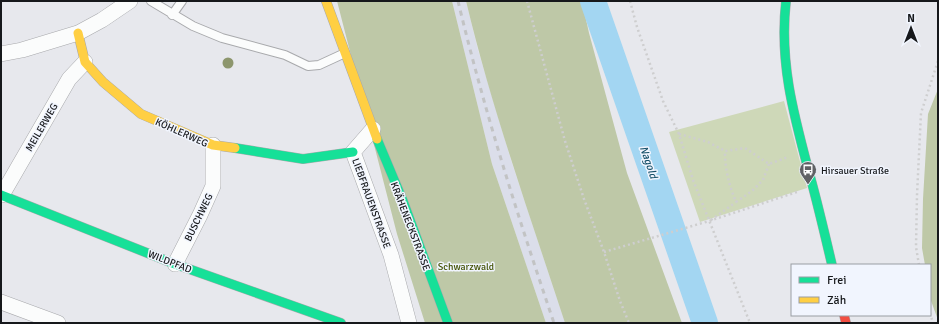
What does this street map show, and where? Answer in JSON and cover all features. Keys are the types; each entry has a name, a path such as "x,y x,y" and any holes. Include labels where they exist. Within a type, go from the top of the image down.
{"street":[{"path":"1,54 22,50 78,33 102,20 130,1"},
{"path":"326,1 373,129"},
{"path":"786,1 783,32 785,70 790,99 832,264"},
{"path":"78,33 84,62"},
{"name":"KÖHLERWEG","path":"84,62 103,82 141,114 213,145 303,159 353,152"},
{"name":"MEILERWEG","path":"2,195 69,79 84,62"},
{"name":"LIEBFRAUENSTRASSE","path":"373,129 353,152 391,255 409,323"},
{"name":"KRÄHENECKSTRASSE","path":"373,129 403,201 448,323"},
{"name":"BUSCHWEG","path":"175,264 213,186 213,145"},
{"name":"WILDPFAD","path":"2,195 175,264 341,323"},
{"path":"1,302 58,323"}],"lane":[{"path":"151,1 172,15 193,26 222,38 285,55 308,66 320,65 345,52"},
{"path":"172,15 182,1"}],"path":[{"path":"527,1 565,141 584,199 629,323"},
{"path":"630,1 637,27 663,101 679,134 693,180 750,323"},
{"path":"919,264 916,247 916,203 921,113 938,61"},
{"path":"679,134 708,142 725,151 745,148 769,164"},
{"path":"725,151 725,165 728,182 736,202"},
{"path":"709,221 752,191 763,180 769,164 803,151"},
{"path":"604,252 709,221 813,187"}],"shaded area":[{"path":"452,1 466,1 478,50 511,160 565,323 546,323 492,164"}],"green space":[{"name":"Schwarzwald","path":"337,1 452,1 492,164 546,323 425,323 397,234"},
{"path":"466,1 582,1 589,33 627,173 682,323 565,323 500,123 476,42"},
{"path":"938,89 938,320 931,301 931,264 925,264 922,248 928,114"},
{"path":"784,101 807,188 700,222 669,132"}],"waterway":[{"name":"Nagold","path":"593,1 705,323"}],"railway":[{"path":"458,1 502,163 554,323"}],"traffic: fast":[{"path":"786,1 784,24 786,68 789,89 832,264"},
{"path":"377,139 403,201 448,323"},
{"path":"235,148 303,159 353,152"},
{"path":"1,195 175,264 341,323"}],"traffic: slow":[{"path":"326,1 377,139"},
{"path":"78,33 85,62 103,82 141,114 213,145 235,148"}],"traffic: jam":[{"path":"844,316 846,323"}],"place":[{"name":"Hirsauer Straße","path":"808,185"}]}
